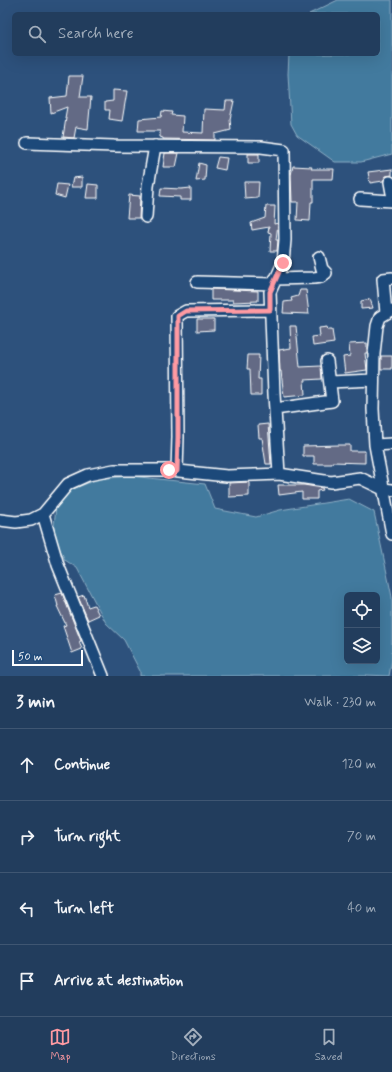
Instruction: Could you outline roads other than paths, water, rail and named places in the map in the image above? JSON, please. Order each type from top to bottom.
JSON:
[{"type":"street","points":[[27,143],[114,146],[261,147],[284,150],[285,240],[283,263],[270,292],[279,474]]},
{"type":"street","points":[[146,217],[148,186],[155,146]]},
{"type":"street","points":[[360,199],[392,201]]},
{"type":"street","points":[[197,282],[274,282],[321,277],[326,273],[322,269],[318,257]]},
{"type":"street","points":[[392,278],[383,279],[389,311],[380,317],[377,326],[373,380],[375,445],[387,490],[392,534]]},
{"type":"street","points":[[177,471],[178,316],[186,311],[270,310]]},
{"type":"street","points":[[275,409],[332,401],[327,361]]},
{"type":"street","points":[[330,382],[373,380]]},
{"type":"street","points":[[375,445],[392,444]]},
{"type":"street","points":[[0,520],[16,522],[31,520],[43,514],[68,484],[88,475],[114,470],[177,471],[227,476],[279,474],[331,482],[360,478],[387,490]]},
{"type":"street","points":[[43,514],[58,565],[103,676]]},
{"type":"water","points":[[338,0],[392,0],[392,154],[361,162],[335,162],[297,135],[291,124],[288,74],[289,56],[380,56],[380,12],[313,12]]},
{"type":"water","points":[[130,476],[205,484],[215,509],[256,517],[280,510],[349,499],[374,512],[392,597],[392,659],[389,676],[140,676],[140,671],[124,640],[106,623],[77,568],[65,560],[53,535],[56,507],[68,491],[98,479]]}]
